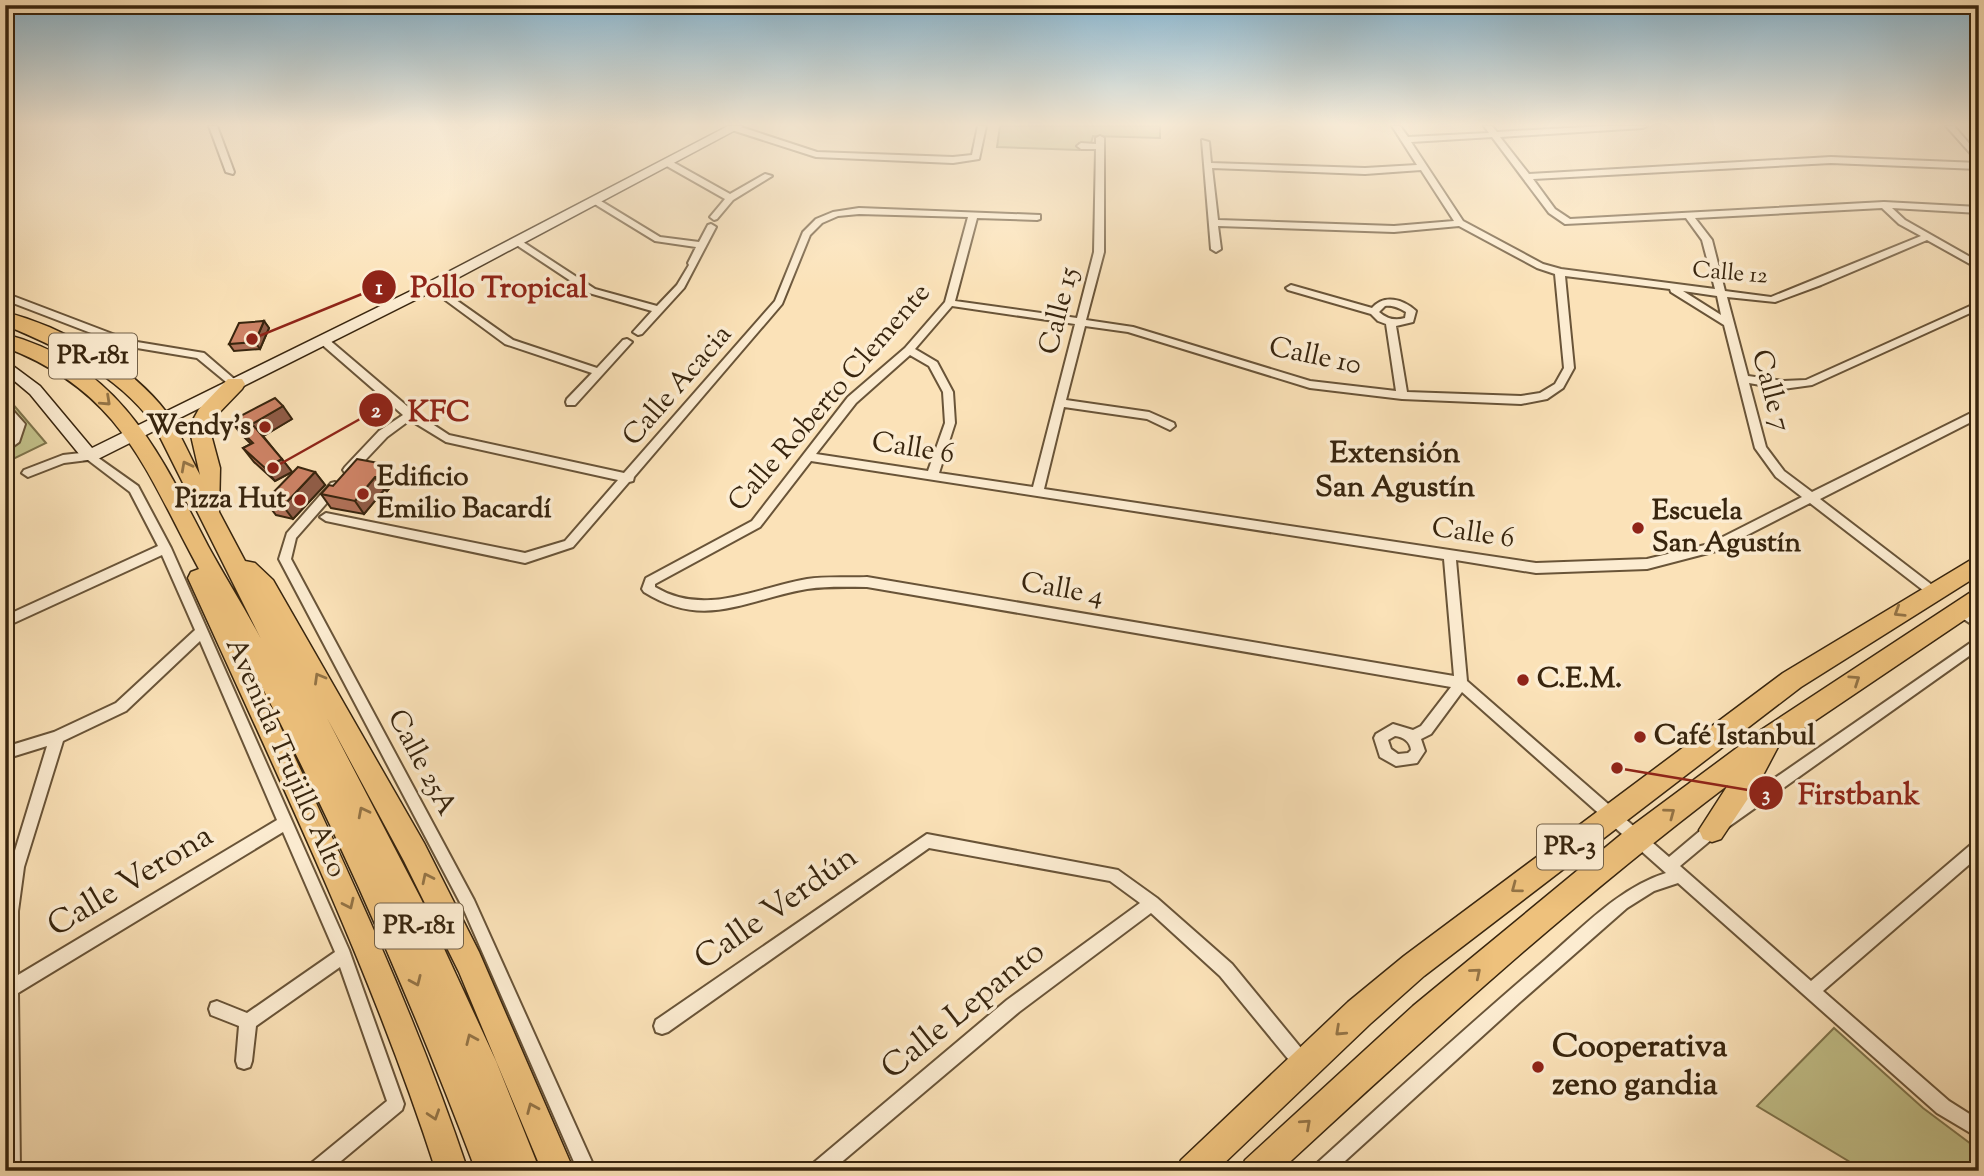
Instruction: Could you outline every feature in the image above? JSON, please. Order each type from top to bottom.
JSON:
[{"type":"highway","name":"PR-181","points":[[5,318],[110,366],[128,380],[161,420],[231,553],[289,693],[447,1051],[492,1171]]},
{"type":"highway","name":"PR-181","points":[[5,340],[30,349],[82,380],[122,416],[135,433],[289,693],[411,909],[485,1072],[524,1171]]},
{"type":"highway","points":[[210,512],[210,468],[199,427],[206,414],[235,384]]},
{"type":"highway","points":[[153,462],[161,504],[218,617],[363,935],[424,1086],[452,1171]]},
{"type":"highway","points":[[231,553],[264,586],[277,607],[414,852],[468,962],[558,1171]]},
{"type":"highway","name":"PR-3","points":[[1192,1171],[1414,966],[1792,680],[1979,564]]},
{"type":"highway","name":"PR-3","points":[[1272,1165],[1424,1017],[1638,837],[1770,738],[1972,611]]},
{"type":"highway","points":[[1712,830],[1752,771],[1770,738]]},
{"type":"street","points":[[28,473],[63,459],[90,456],[432,286],[634,181]]},
{"type":"street","points":[[700,181],[730,198]]},
{"type":"street","points":[[638,332],[681,286],[712,222],[730,198],[760,181]]},
{"type":"street","name":"Calle 15","points":[[1037,492],[1099,252],[1099,181]]},
{"type":"street","points":[[1209,181],[1216,249]]},
{"type":"street","points":[[1214,223],[1394,229],[1460,223],[1432,181]]},
{"type":"street","points":[[1531,181],[1552,211],[1568,222],[1884,205],[1979,210]]},
{"type":"street","points":[[596,201],[658,239],[702,245]]},
{"type":"street","points":[[1884,205],[1902,222],[1979,265]]},
{"type":"street","name":"Calle Acacia","points":[[326,517],[525,558],[569,544],[779,302],[806,234],[819,221],[836,214],[859,211],[1037,217]]},
{"type":"street","name":"Calle Roberto Clemente","points":[[657,596],[648,589],[650,581],[756,524],[852,400],[909,351],[950,303],[973,215]]},
{"type":"street","name":"Calle 7","points":[[1689,216],[1707,240],[1761,448],[1780,474],[1810,499],[1933,591]]},
{"type":"street","name":"Calle 12","points":[[1460,223],[1540,266],[1560,272],[1772,300],[1818,284],[1927,237]]},
{"type":"street","points":[[517,242],[592,291],[658,309]]},
{"type":"street","name":"Calle 10","points":[[950,303],[1129,329],[1310,384],[1402,395],[1521,400],[1543,396],[1559,386],[1569,368],[1560,272]]},
{"type":"street","points":[[432,286],[509,342],[599,372]]},
{"type":"street","points":[[1291,288],[1374,312],[1379,318],[1391,323],[1410,320],[1411,311],[1400,303],[1385,302],[1377,305],[1374,312]]},
{"type":"street","points":[[1671,288],[1728,323]]},
{"type":"street","points":[[5,296],[129,344],[200,355],[235,384]]},
{"type":"street","points":[[1742,379],[1783,385],[1808,383],[1979,305]]},
{"type":"street","points":[[1391,323],[1402,395]]},
{"type":"street","points":[[323,340],[410,415],[446,438],[629,478]]},
{"type":"street","points":[[570,402],[627,342]]},
{"type":"street","points":[[909,351],[933,364],[948,392],[950,423],[932,477]]},
{"type":"street","points":[[5,365],[35,390],[90,456]]},
{"type":"street","points":[[1061,403],[1149,416],[1170,426]]},
{"type":"street","points":[[5,409],[20,424],[15,439],[5,448]]},
{"type":"street","name":"Calle 6","points":[[808,457],[1536,568],[1647,564],[1712,548],[1979,413]]},
{"type":"street","name":"Calle 25A","points":[[410,415],[383,434],[311,512],[291,536],[285,559],[469,905],[587,1171]]},
{"type":"street","name":"Avenida Trujillo Alto","points":[[90,456],[134,489],[165,548],[344,955],[396,1104],[315,1171]]},
{"type":"street","points":[[5,622],[165,548]]},
{"type":"street","points":[[1412,737],[1426,730],[1461,682],[1450,556]]},
{"type":"street","name":"Calle 4","points":[[657,596],[663,600],[712,608],[808,584],[867,582],[1461,682]]},
{"type":"street","points":[[5,753],[57,737],[121,707],[202,631]]},
{"type":"street","points":[[1321,1171],[1514,996],[1622,903],[1675,870],[1712,830],[1979,642]]},
{"type":"street","points":[[1461,682],[1943,1107],[1979,1130]]},
{"type":"street","points":[[11,1171],[7,992],[11,868],[57,737]]},
{"type":"street","name":"Calle Verona","points":[[7,992],[287,822]]},
{"type":"street","points":[[927,841],[1113,875],[1152,902],[1226,970],[1304,1065]]},
{"type":"street","name":"Calle Verdún","points":[[662,1026],[927,841]]},
{"type":"street","points":[[1811,990],[1979,847]]},
{"type":"street","name":"Calle Lepanto","points":[[817,1171],[1013,1006],[1152,902]]},
{"type":"street","points":[[247,1023],[344,955]]},
{"type":"street","points":[[217,1009],[247,1023]]},
{"type":"street","points":[[244,1061],[247,1023]]},
{"type":"shaded area","points":[[5,395],[46,443],[5,463]]},
{"type":"shaded area","points":[[1834,1028],[1923,1108],[1979,1150],[1979,1171],[1865,1171],[1757,1106]]},
{"type":"building","points":[[264,321],[255,342],[229,344],[239,323]]},
{"type":"building","points":[[275,398],[283,406],[252,424],[282,459],[265,468],[243,448],[253,443],[231,421]]},
{"type":"building","points":[[357,459],[389,465],[355,501],[321,494],[329,485],[333,486]]},
{"type":"building","points":[[298,467],[315,472],[283,506],[265,501]]},
{"type":"place","name":"Pollo Tropical","points":[[252,339]]},
{"type":"place","name":"Wendy's","points":[[265,427]]},
{"type":"place","name":"KFC","points":[[273,468]]},
{"type":"place","name":"Edificio Emilio Bacardí","points":[[363,494]]},
{"type":"place","name":"Pizza Hut","points":[[300,500]]},
{"type":"place","name":"Escuela San Agustín","points":[[1638,528]]},
{"type":"place","name":"C.E.M.","points":[[1523,680]]},
{"type":"place","name":"Café Istanbul","points":[[1640,737]]},
{"type":"place","name":"Firstbank","points":[[1617,768]]},
{"type":"place","name":"Cooperativa zeno gandia","points":[[1538,1067]]},
{"type":"district","name":"Extensión San Agustín","points":[[1395,471]]}]
